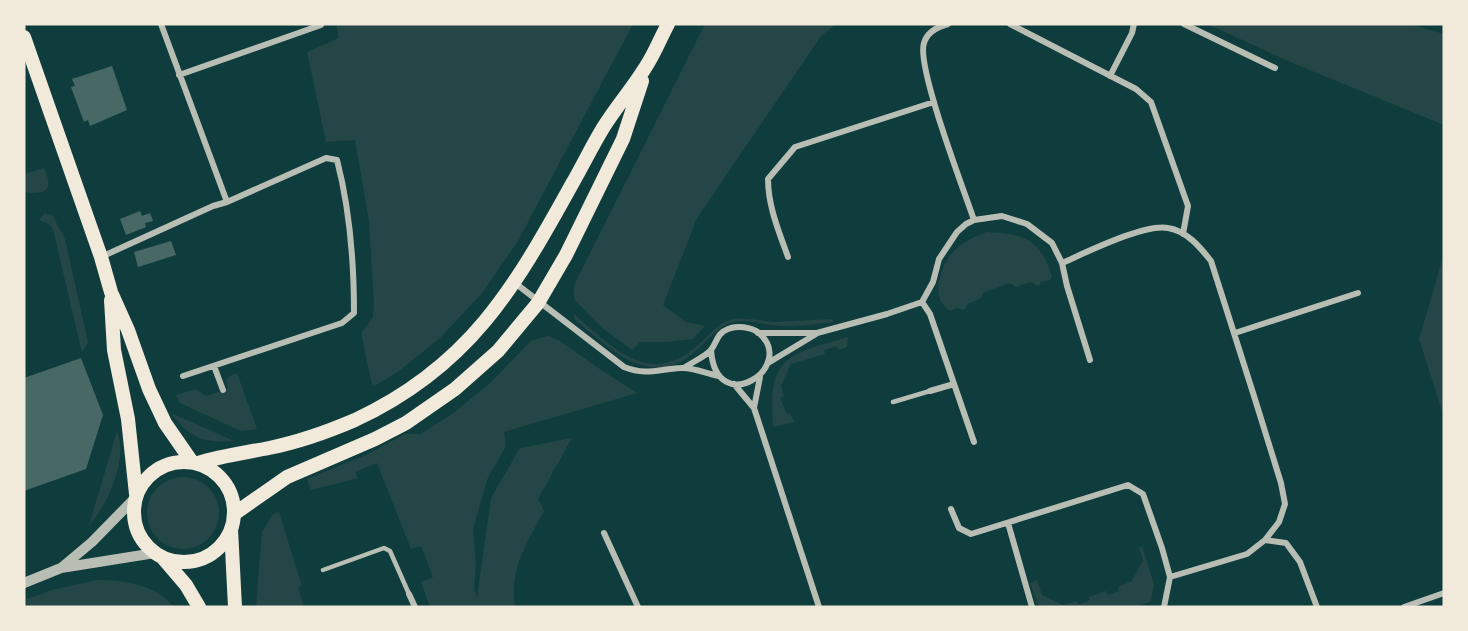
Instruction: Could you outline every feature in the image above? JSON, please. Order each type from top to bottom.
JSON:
[{"type":"main road","points":[[136,496],[142,484],[158,468],[169,464],[195,463],[222,455],[269,448],[304,439],[374,411],[402,395],[465,345],[515,283],[603,128],[646,67],[668,24]]},
{"type":"main road","points":[[24,37],[101,257],[111,292],[157,407],[195,463],[208,468],[224,482],[233,503],[234,514],[231,529],[235,607]]},
{"type":"main road","points":[[234,514],[287,477],[375,439],[423,412],[472,376],[519,327],[538,303],[566,255],[623,139],[646,67]]},
{"type":"main road","points":[[111,292],[114,350],[128,419],[136,496],[135,525],[143,541],[186,585],[199,607]]},
{"type":"main road","points":[[158,555],[182,562],[202,558],[219,547],[231,529]]},
{"type":"street","points":[[161,24],[227,202]]},
{"type":"street","points":[[948,24],[939,26],[929,33],[923,44],[923,62],[934,102],[974,220]]},
{"type":"street","points":[[1010,24],[1136,89],[1151,102],[1188,206],[1183,234]]},
{"type":"street","points":[[1110,76],[1132,33],[1134,24]]},
{"type":"street","points":[[1184,24],[1275,68]]},
{"type":"street","points":[[179,75],[321,25]]},
{"type":"street","points":[[788,257],[772,211],[768,194],[768,179],[795,147],[934,102]]},
{"type":"street","points":[[101,257],[326,158],[337,160],[344,189],[352,258],[354,313],[342,322],[183,376]]},
{"type":"street","points":[[758,333],[817,333],[877,317],[921,302],[933,282],[939,259],[957,232],[974,220],[1002,216],[1028,224],[1052,243],[1062,262],[1090,360]]},
{"type":"street","points":[[1062,262],[1150,228],[1167,227],[1198,244],[1211,261],[1281,483],[1285,504],[1279,522],[1265,540],[1247,554],[1170,577]]},
{"type":"street","points":[[515,283],[538,303],[624,367],[652,373],[684,368],[719,376]]},
{"type":"street","points":[[1235,333],[1358,293]]},
{"type":"street","points":[[921,302],[930,314],[974,442]]},
{"type":"street","points":[[684,368],[711,350],[719,334],[729,328],[747,327],[758,333],[766,342],[769,351],[768,363],[760,376],[754,408]]},
{"type":"street","points":[[768,363],[817,333]]},
{"type":"street","points":[[711,350],[712,365],[726,382],[744,384],[760,376]]},
{"type":"street","points":[[214,366],[223,390]]},
{"type":"street","points":[[734,384],[754,408],[819,607]]},
{"type":"street","points":[[930,391],[954,384]]},
{"type":"street","points":[[951,509],[959,528],[971,534],[1128,485],[1143,494],[1170,577],[1164,607]]},
{"type":"street","points":[[61,568],[92,542],[136,496]]},
{"type":"street","points":[[1008,523],[1032,607]]},
{"type":"street","points":[[604,533],[638,607]]},
{"type":"street","points":[[1265,540],[1286,543],[1300,562],[1317,607]]},
{"type":"street","points":[[24,583],[61,568],[158,555]]},
{"type":"street","points":[[1404,607],[1444,593]]},
{"type":"street","points":[[409,594],[414,607]]},
{"type":"lane","points":[[893,402],[930,391]]},
{"type":"lane","points":[[323,570],[384,548],[390,550],[409,594]]},
{"type":"shaded area","points":[[336,24],[633,24],[518,241],[483,292],[440,338],[399,371],[378,384],[372,385],[361,333],[373,317],[374,304],[369,221],[355,140],[326,142],[307,52],[339,38]]},
{"type":"shaded area","points":[[705,24],[836,24],[821,36],[697,218],[663,305],[686,322],[705,326],[693,339],[640,342],[632,350],[601,327],[574,299],[574,285]]},
{"type":"shaded area","points":[[1207,24],[1409,24],[1444,34],[1444,125],[1295,64]]},
{"type":"shaded area","points":[[44,168],[48,181],[46,189],[38,193],[24,192],[24,174]]},
{"type":"shaded area","points":[[45,213],[53,216],[65,239],[88,342],[82,353],[53,229],[49,224],[39,220]]},
{"type":"shaded area","points":[[987,232],[1011,234],[1029,241],[1042,254],[1052,276],[1050,280],[1041,282],[1039,286],[1030,282],[1016,287],[1010,283],[984,292],[981,298],[968,304],[964,310],[957,308],[950,311],[941,302],[938,291],[941,272],[955,250],[969,240]]},
{"type":"shaded area","points":[[1444,254],[1444,417],[1419,339]]},
{"type":"shaded area","points":[[574,314],[626,356],[641,362],[656,364],[672,361],[688,353],[717,327],[733,319],[777,322],[832,319],[834,322],[777,326],[745,321],[733,322],[722,327],[677,364],[660,368],[645,366],[615,352],[574,319]]},
{"type":"shaded area","points":[[549,336],[637,393],[504,432],[506,446],[487,480],[473,530],[476,566],[474,590],[477,597],[491,498],[520,448],[572,438],[538,499],[544,511],[517,568],[515,607],[430,607],[421,582],[433,577],[421,546],[411,549],[377,463],[355,472],[358,478],[311,490],[307,479],[366,455],[405,434],[421,434],[452,414],[489,384],[532,340]]},
{"type":"shaded area","points":[[848,337],[847,347],[839,350],[837,346],[824,350],[825,354],[791,364],[781,386],[784,396],[780,398],[787,414],[790,413],[794,422],[773,427],[774,386],[778,372],[785,362],[809,349]]},
{"type":"shaded area","points":[[237,373],[257,429],[241,431],[180,403],[176,395],[196,389],[206,396],[228,389],[226,381]]},
{"type":"shaded area","points":[[171,413],[234,441],[213,441],[198,437],[184,428]]},
{"type":"shaded area","points":[[117,431],[120,442],[118,468],[103,507],[89,526]]},
{"type":"shaded area","points":[[183,477],[203,483],[213,493],[219,513],[213,533],[203,543],[183,549],[163,543],[153,533],[147,513],[153,493],[163,483]]},
{"type":"shaded area","points":[[279,512],[302,586],[298,588],[304,607],[256,607],[262,532],[272,515]]},
{"type":"shaded area","points":[[1142,546],[1154,584],[1151,601],[1136,607],[1039,607],[1030,583],[1037,580],[1042,595],[1063,605],[1077,601],[1079,605],[1090,600],[1089,597],[1106,591],[1108,595],[1119,591],[1118,587],[1132,581],[1143,560],[1139,548]]},
{"type":"shaded area","points":[[97,580],[128,582],[148,588],[174,607],[24,607],[24,600],[52,590]]},
{"type":"building","points":[[112,66],[127,110],[90,126],[88,120],[84,122],[71,87],[75,86],[72,79]]},
{"type":"building","points":[[140,211],[142,216],[150,213],[153,221],[145,223],[146,227],[126,235],[120,219]]},
{"type":"building","points":[[171,241],[176,255],[138,267],[134,252]]},
{"type":"building","points":[[81,358],[103,415],[86,469],[24,491],[24,378]]}]
